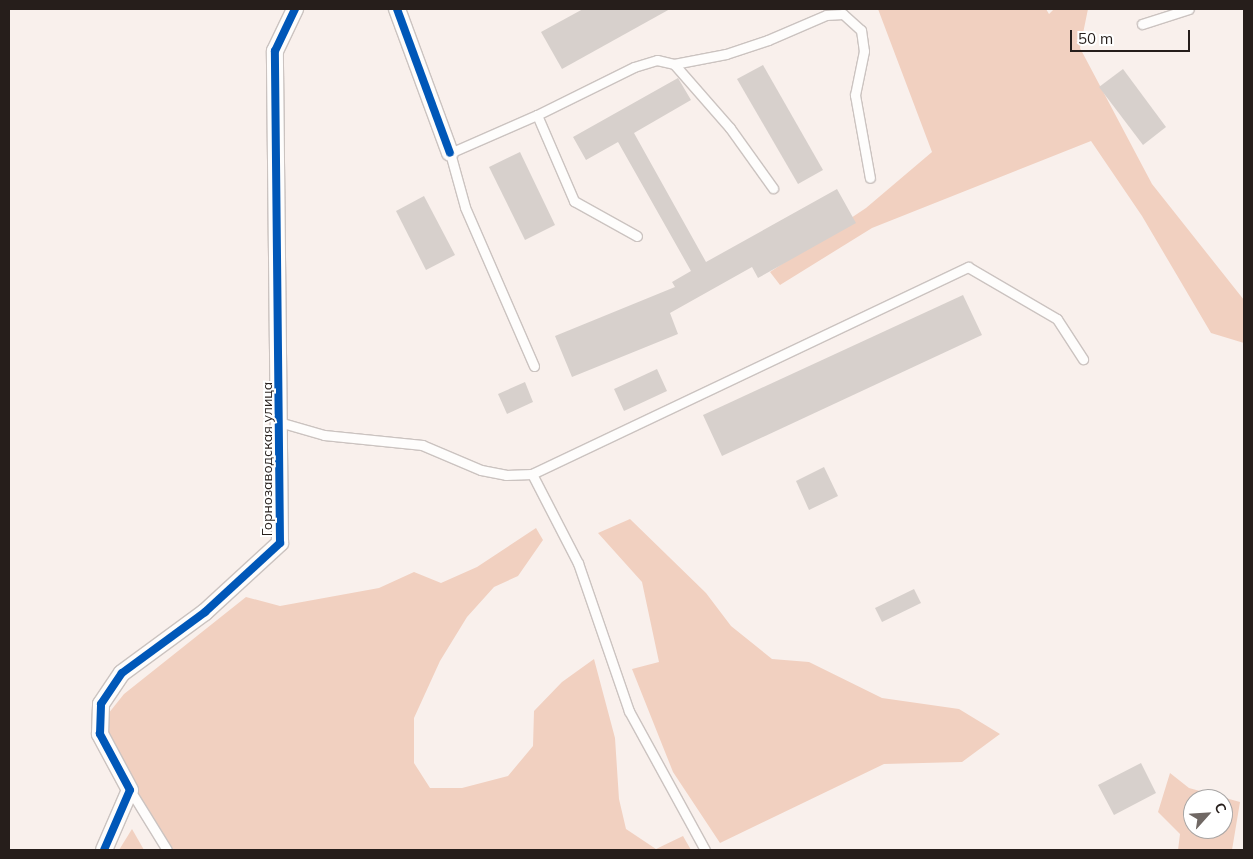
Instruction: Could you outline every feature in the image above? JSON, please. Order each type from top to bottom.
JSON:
[{"type":"street","name":"Горнозаводская улица","points":[[130,790],[100,734],[101,704],[122,673],[204,612],[280,542],[276,51],[295,9]]},
{"type":"street","points":[[397,9],[450,153]]},
{"type":"street","points":[[104,850],[130,790]]},
{"type":"lane","points":[[1142,24],[1189,9]]},
{"type":"lane","points":[[534,366],[465,207],[450,153],[537,115],[634,67],[657,60],[674,64],[726,54],[768,40],[826,15],[844,14],[861,30],[864,51],[855,95],[870,178]]},
{"type":"lane","points":[[674,64],[730,128],[773,188]]},
{"type":"lane","points":[[537,115],[574,201],[637,236]]},
{"type":"lane","points":[[279,422],[324,435],[422,444],[481,470],[506,475],[532,474],[968,268],[1057,319],[1083,359]]},
{"type":"lane","points":[[532,474],[578,562],[629,712],[705,850]]},
{"type":"lane","points":[[130,790],[167,850]]},
{"type":"shaded area","points":[[878,9],[1046,9],[1049,14],[1054,9],[1088,9],[1080,48],[1152,184],[1244,300],[1244,343],[1211,333],[1142,216],[1091,141],[872,228],[780,285],[770,272],[866,208],[932,152]]},
{"type":"shaded area","points":[[630,519],[706,593],[731,626],[772,659],[809,662],[882,698],[959,709],[1000,734],[962,762],[884,764],[720,843],[673,772],[632,669],[659,662],[642,582],[598,533]]},
{"type":"shaded area","points":[[536,528],[543,540],[518,576],[494,587],[467,617],[440,661],[414,718],[414,763],[430,788],[462,788],[508,776],[533,746],[534,711],[562,682],[594,659],[615,738],[619,799],[626,829],[656,849],[683,836],[691,850],[171,850],[138,798],[108,730],[108,714],[124,694],[246,597],[280,606],[379,588],[414,572],[441,583],[477,567]]},
{"type":"shaded area","points":[[1170,773],[1193,789],[1183,789],[1183,839],[1233,839],[1233,800],[1240,802],[1232,850],[1178,850],[1180,834],[1158,812]]},
{"type":"shaded area","points":[[132,829],[144,850],[119,850]]},
{"type":"building","points":[[583,9],[670,9],[562,69],[541,32]]},
{"type":"building","points":[[763,65],[823,170],[798,184],[737,79]]},
{"type":"building","points":[[1123,69],[1166,127],[1143,145],[1099,87]]},
{"type":"building","points":[[678,78],[691,100],[634,133],[706,262],[837,189],[856,223],[758,278],[752,267],[670,313],[678,334],[572,377],[555,336],[675,287],[672,282],[691,271],[618,142],[586,160],[573,137]]},
{"type":"building","points":[[520,152],[555,225],[525,240],[489,167]]},
{"type":"building","points":[[424,196],[455,255],[426,270],[396,211]]},
{"type":"building","points":[[963,295],[982,335],[722,456],[703,415]]},
{"type":"building","points":[[657,369],[667,391],[624,411],[614,389]]},
{"type":"building","points":[[525,382],[533,402],[507,414],[498,394]]},
{"type":"building","points":[[824,467],[838,496],[809,510],[796,481]]},
{"type":"building","points":[[914,589],[921,603],[882,622],[875,608]]},
{"type":"building","points":[[1141,763],[1156,793],[1114,815],[1098,785]]},
{"type":"cycle path","points":[[104,850],[130,790],[100,734],[101,704],[122,673],[205,612],[280,543],[275,51],[295,9]]},
{"type":"cycle path","points":[[397,9],[450,153]]}]
